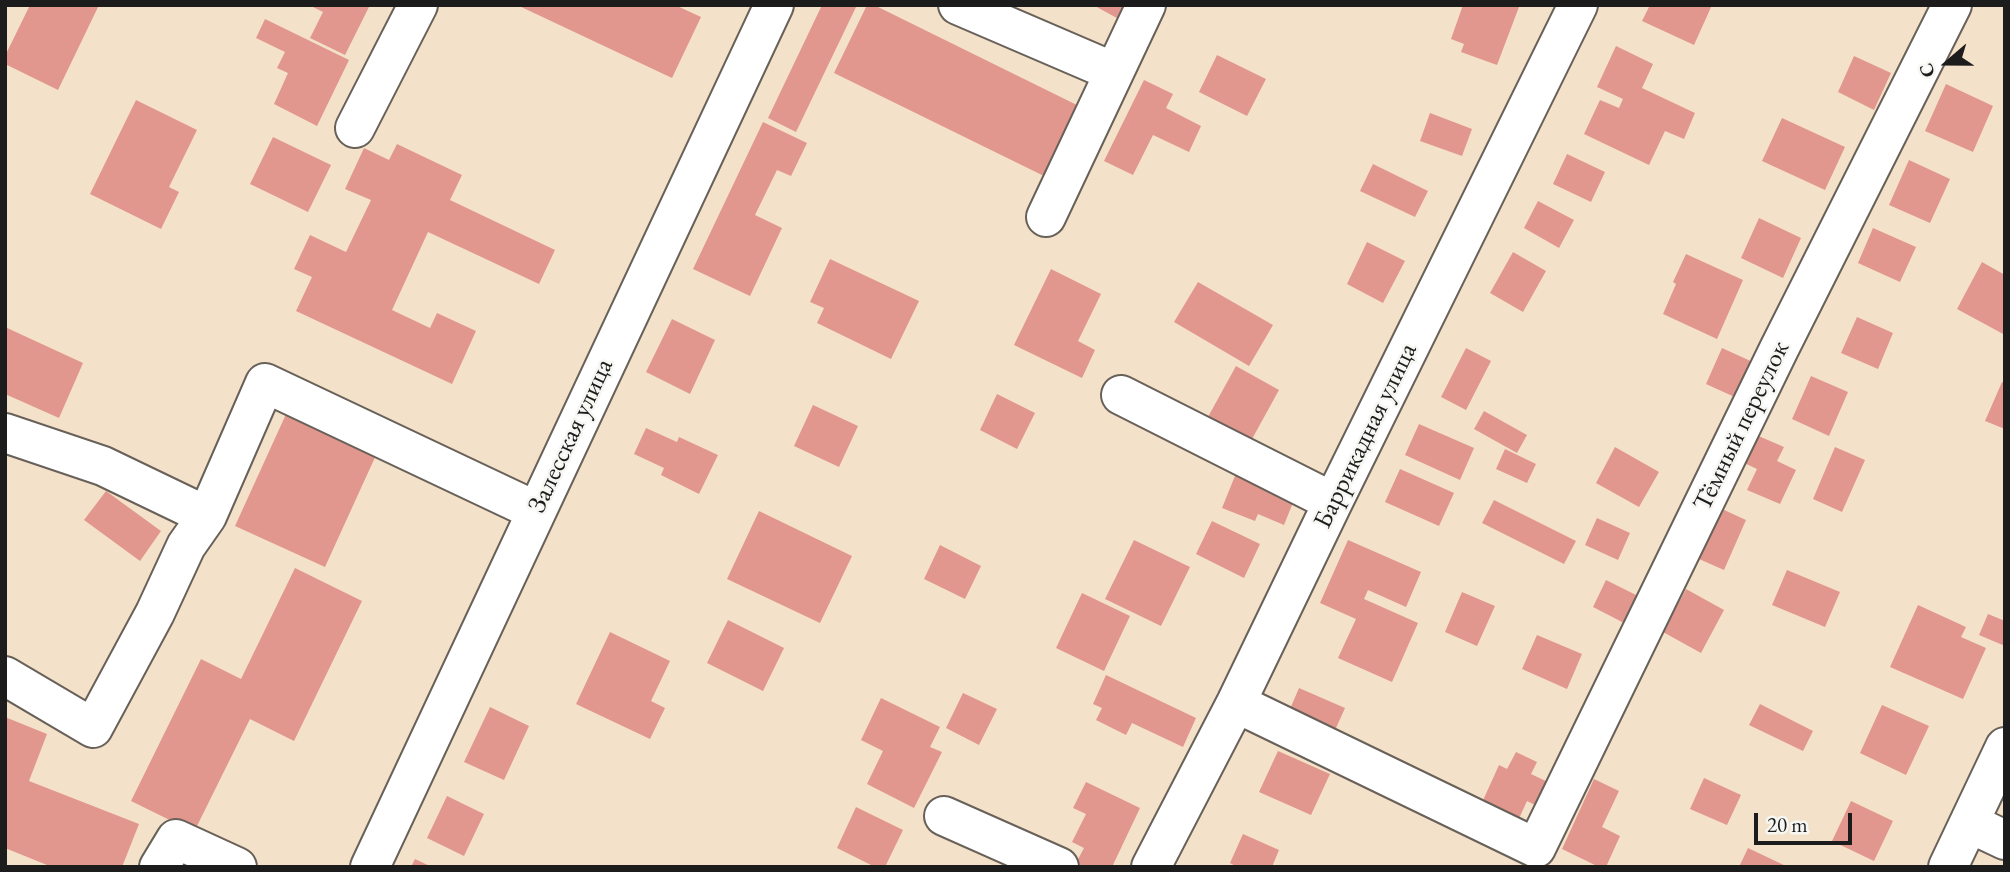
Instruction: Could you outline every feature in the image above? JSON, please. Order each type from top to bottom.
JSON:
[{"type":"street","points":[[355,128],[418,5]]},
{"type":"street","name":"Залесская улица","points":[[370,867],[774,5]]},
{"type":"street","points":[[958,5],[1114,72]]},
{"type":"street","points":[[1046,217],[1146,5]]},
{"type":"street","name":"Баррикадная улица","points":[[1151,867],[1236,703],[1578,5]]},
{"type":"street","name":"Тёмный переулок","points":[[1236,703],[1536,848],[1779,349],[1952,5]]},
{"type":"street","points":[[5,676],[93,727],[155,614],[186,546],[208,516],[265,383],[536,511]]},
{"type":"street","points":[[1121,395],[1333,502]]},
{"type":"street","points":[[5,433],[103,466],[208,516]]},
{"type":"street","points":[[1948,867],[2005,747]]},
{"type":"street","points":[[944,816],[1059,867]]},
{"type":"street","points":[[1969,823],[2005,840]]},
{"type":"street","points":[[159,867],[176,839],[237,867]]},
{"type":"building","points":[[30,5],[99,5],[58,90],[5,64],[5,56]]},
{"type":"building","points":[[309,5],[370,5],[345,55],[310,38],[323,12]]},
{"type":"building","points":[[517,5],[675,5],[701,17],[672,78]]},
{"type":"building","points":[[822,5],[857,5],[796,132],[768,118]]},
{"type":"building","points":[[867,5],[874,5],[1083,108],[1048,178],[834,73]]},
{"type":"building","points":[[1093,5],[1135,5],[1126,23]]},
{"type":"building","points":[[1463,5],[1519,7],[1497,65],[1461,52],[1464,44],[1451,39]]},
{"type":"building","points":[[1650,5],[1712,5],[1694,45],[1642,21]]},
{"type":"building","points":[[265,19],[349,60],[317,126],[274,104],[288,73],[277,68],[285,52],[256,38]]},
{"type":"building","points":[[1616,46],[1653,64],[1642,88],[1695,113],[1684,139],[1665,131],[1649,165],[1584,134],[1600,100],[1619,108],[1623,99],[1597,87]]},
{"type":"building","points":[[1217,55],[1266,79],[1247,116],[1199,92]]},
{"type":"building","points":[[1854,56],[1891,73],[1874,110],[1838,92]]},
{"type":"building","points":[[1144,80],[1173,94],[1166,108],[1201,126],[1189,152],[1153,135],[1133,175],[1104,161]]},
{"type":"building","points":[[1946,84],[1993,106],[1973,152],[1925,131]]},
{"type":"building","points":[[136,100],[197,130],[169,187],[179,192],[161,229],[90,194]]},
{"type":"building","points":[[1430,113],[1472,129],[1462,156],[1420,141]]},
{"type":"building","points":[[1782,118],[1845,147],[1825,190],[1762,161]]},
{"type":"building","points":[[763,122],[807,143],[791,176],[777,170],[755,215],[782,228],[750,296],[693,269]]},
{"type":"building","points":[[273,137],[331,165],[308,212],[250,184]]},
{"type":"building","points":[[397,144],[462,175],[450,200],[555,250],[539,284],[428,232],[392,310],[430,328],[437,313],[476,331],[452,384],[296,311],[312,277],[294,269],[310,235],[346,252],[371,200],[345,189],[364,148],[389,160]]},
{"type":"building","points":[[1567,154],[1605,172],[1591,202],[1553,184]]},
{"type":"building","points":[[1909,160],[1950,179],[1930,223],[1889,205]]},
{"type":"building","points":[[1373,164],[1428,191],[1415,217],[1360,191]]},
{"type":"building","points":[[1538,201],[1574,220],[1559,248],[1524,228]]},
{"type":"building","points":[[1759,218],[1801,238],[1783,278],[1741,258]]},
{"type":"building","points":[[1873,228],[1916,247],[1900,282],[1858,263]]},
{"type":"building","points":[[1367,242],[1405,261],[1383,303],[1347,284]]},
{"type":"building","points":[[1513,252],[1546,271],[1523,312],[1490,293]]},
{"type":"building","points":[[1686,254],[1743,280],[1717,339],[1663,314],[1676,284],[1673,282]]},
{"type":"building","points":[[830,259],[919,301],[891,359],[817,323],[824,308],[810,302]]},
{"type":"building","points":[[1982,262],[2005,275],[2005,335],[1957,309]]},
{"type":"building","points":[[1051,269],[1101,294],[1078,341],[1095,350],[1082,378],[1014,345]]},
{"type":"building","points":[[1198,282],[1273,325],[1249,366],[1174,322]]},
{"type":"building","points":[[1857,317],[1893,333],[1878,369],[1841,353]]},
{"type":"building","points":[[672,319],[715,340],[690,394],[646,372]]},
{"type":"building","points":[[5,327],[83,363],[59,418],[5,394]]},
{"type":"building","points":[[1466,348],[1491,361],[1466,410],[1441,397]]},
{"type":"building","points":[[1722,348],[1755,363],[1739,399],[1706,384]]},
{"type":"building","points":[[1236,366],[1279,390],[1246,450],[1203,426]]},
{"type":"building","points":[[1811,376],[1848,392],[1829,436],[1792,419]]},
{"type":"building","points":[[2002,382],[2005,383],[2005,429],[1985,421]]},
{"type":"building","points":[[997,394],[1035,413],[1017,449],[980,430]]},
{"type":"building","points":[[813,405],[858,426],[839,467],[794,446]]},
{"type":"building","points":[[1484,411],[1527,435],[1517,453],[1474,429]]},
{"type":"building","points":[[287,412],[377,453],[325,567],[235,526]]},
{"type":"building","points":[[1419,424],[1474,448],[1460,480],[1405,455]]},
{"type":"building","points":[[646,428],[677,442],[679,437],[718,455],[699,494],[661,475],[664,468],[634,454]]},
{"type":"building","points":[[1754,434],[1784,447],[1777,461],[1796,470],[1780,504],[1747,490],[1757,469],[1742,462]]},
{"type":"building","points":[[1615,447],[1659,472],[1639,507],[1596,483]]},
{"type":"building","points":[[1835,447],[1865,460],[1842,512],[1813,499]]},
{"type":"building","points":[[1505,449],[1536,464],[1527,483],[1496,469]]},
{"type":"building","points":[[1239,466],[1298,490],[1284,525],[1258,514],[1255,521],[1222,508]]},
{"type":"building","points":[[1400,469],[1454,493],[1439,526],[1385,502]]},
{"type":"building","points":[[106,491],[161,531],[140,561],[84,520]]},
{"type":"building","points":[[1494,500],[1576,541],[1564,564],[1482,523]]},
{"type":"building","points":[[1722,509],[1746,520],[1724,570],[1699,559]]},
{"type":"building","points":[[759,511],[852,556],[820,623],[727,579]]},
{"type":"building","points":[[1597,518],[1630,533],[1618,560],[1585,545]]},
{"type":"building","points":[[1212,521],[1260,544],[1244,578],[1196,554]]},
{"type":"building","points":[[1134,540],[1190,567],[1161,626],[1105,599]]},
{"type":"building","points":[[1348,540],[1421,572],[1406,607],[1368,590],[1364,599],[1418,623],[1392,682],[1338,658],[1356,619],[1320,603]]},
{"type":"building","points":[[940,545],[981,566],[965,599],[924,579]]},
{"type":"building","points":[[295,568],[362,601],[294,741],[250,719],[194,832],[131,801],[201,659],[241,679]]},
{"type":"building","points":[[1787,570],[1840,592],[1825,627],[1772,605]]},
{"type":"building","points":[[1606,580],[1640,597],[1626,624],[1593,607]]},
{"type":"building","points":[[1686,589],[1724,610],[1701,653],[1663,632]]},
{"type":"building","points":[[1462,592],[1495,606],[1477,646],[1445,632]]},
{"type":"building","points":[[1082,593],[1130,616],[1104,671],[1056,648]]},
{"type":"building","points":[[1918,605],[1966,627],[1961,637],[1986,648],[1963,699],[1890,667]]},
{"type":"building","points":[[1988,614],[2005,621],[2005,646],[1979,635]]},
{"type":"building","points":[[728,620],[784,648],[763,691],[707,663]]},
{"type":"building","points":[[610,632],[670,661],[651,701],[665,708],[650,739],[576,704]]},
{"type":"building","points":[[1537,635],[1582,654],[1567,689],[1522,669]]},
{"type":"building","points":[[1106,675],[1196,718],[1183,747],[1132,723],[1126,735],[1096,720],[1102,708],[1093,704]]},
{"type":"building","points":[[1299,688],[1345,708],[1332,737],[1287,716]]},
{"type":"building","points":[[963,693],[997,709],[979,745],[946,728]]},
{"type":"building","points":[[881,698],[940,727],[930,747],[942,752],[914,808],[867,784],[883,751],[861,740]]},
{"type":"building","points":[[1760,704],[1813,731],[1803,751],[1749,725]]},
{"type":"building","points":[[1882,705],[1929,726],[1906,775],[1860,753]]},
{"type":"building","points":[[490,707],[529,726],[504,780],[464,762]]},
{"type":"building","points":[[5,717],[47,734],[29,781],[139,824],[122,867],[52,867],[5,848]]},
{"type":"building","points":[[1278,751],[1330,774],[1311,815],[1259,792]]},
{"type":"building","points":[[1516,752],[1537,762],[1531,774],[1550,783],[1539,807],[1527,801],[1516,825],[1480,807],[1499,765],[1507,769]]},
{"type":"building","points":[[1704,778],[1741,795],[1727,825],[1690,809]]},
{"type":"building","points":[[1594,779],[1619,791],[1602,827],[1620,836],[1606,867],[1599,867],[1562,849]]},
{"type":"building","points":[[1086,782],[1140,808],[1112,867],[1084,867],[1076,863],[1084,848],[1072,842],[1086,814],[1073,808]]},
{"type":"building","points":[[447,796],[484,814],[464,856],[427,838]]},
{"type":"building","points":[[1851,801],[1893,821],[1874,861],[1832,841]]},
{"type":"building","points":[[856,807],[903,830],[885,867],[875,867],[837,848]]},
{"type":"building","points":[[1243,834],[1279,850],[1272,867],[1237,867],[1230,863]]},
{"type":"building","points":[[1748,848],[1788,867],[1739,867]]},
{"type":"building","points":[[415,859],[432,867],[411,867]]}]
